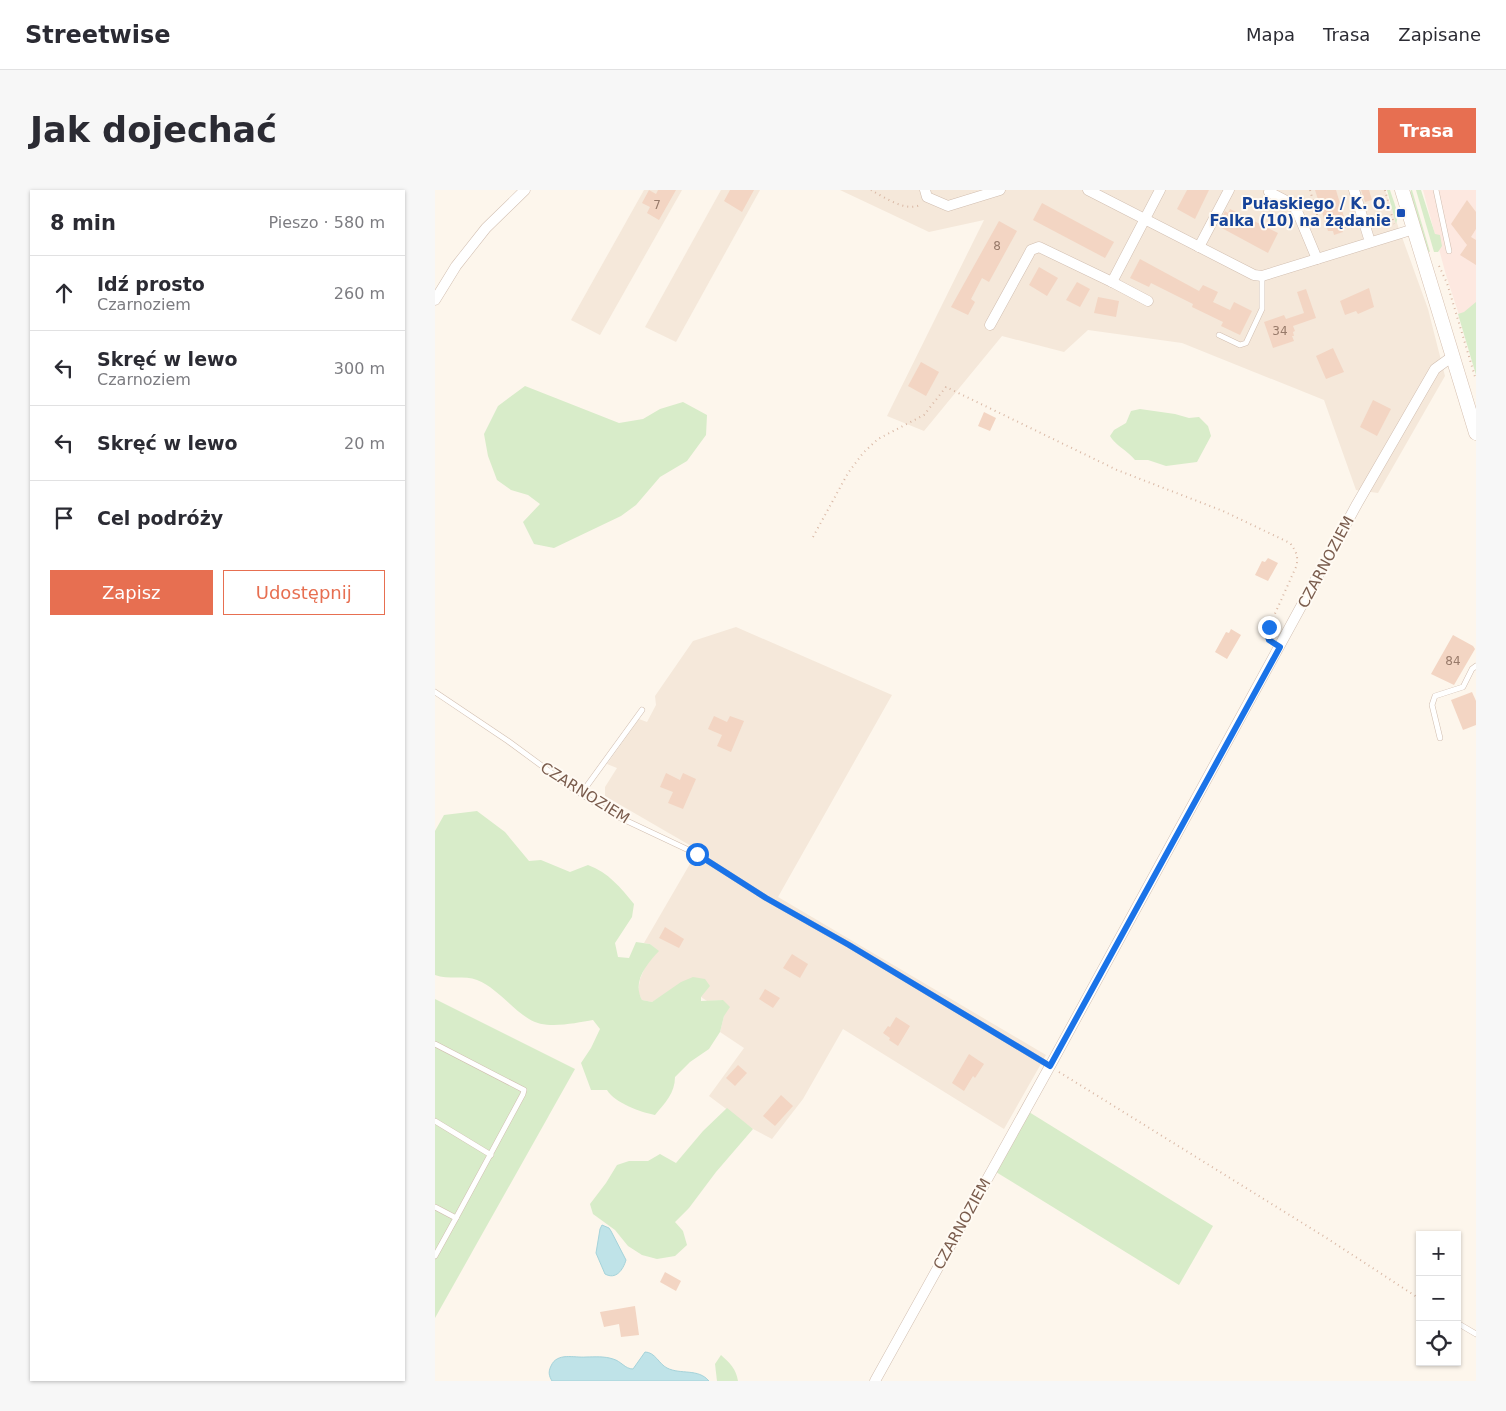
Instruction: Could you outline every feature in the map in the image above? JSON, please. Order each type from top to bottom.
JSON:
[{"type":"main road","points":[[1402,190],[1475,429]]},
{"type":"street","points":[[435,300],[456,266],[486,228],[525,190]]},
{"type":"street","points":[[925,190],[927,197],[948,206],[1000,190]]},
{"type":"street","points":[[1088,190],[1254,275],[1262,276],[1414,228]]},
{"type":"street","points":[[1111,282],[1160,190]]},
{"type":"street","points":[[1199,247],[1229,190]]},
{"type":"street","points":[[1354,190],[1370,242]]},
{"type":"street","points":[[1269,192],[1292,204],[1297,210],[1317,259]]},
{"type":"street","points":[[990,325],[1029,254],[1035,247],[1039,247],[1148,301]]},
{"type":"street","name":"CZARNOZIEM","points":[[875,1381],[1050,1066],[1357,504],[1435,369],[1453,356]]},
{"type":"lane","points":[[1436,190],[1449,251]]},
{"type":"lane","points":[[1219,335],[1240,345],[1246,343],[1262,309],[1262,276]]},
{"type":"lane","points":[[1441,738],[1432,705],[1435,696],[1463,687],[1472,669],[1476,666]]},
{"type":"lane","name":"CZARNOZIEM","points":[[435,692],[610,813],[697,854],[766,898],[849,945],[1050,1066]]},
{"type":"lane","points":[[581,794],[642,710]]},
{"type":"lane","points":[[435,1044],[524,1090],[491,1155],[435,1256]]},
{"type":"lane","points":[[435,1121],[491,1155]]},
{"type":"lane","points":[[435,1207],[456,1218]]},
{"type":"lane","points":[[1461,1325],[1476,1334]]},
{"type":"path","points":[[871,190],[898,204],[915,207],[933,200]]},
{"type":"path","points":[[1305,231],[1320,225],[1310,190]]},
{"type":"path","points":[[1385,190],[1394,223],[1392,228],[1394,234]]},
{"type":"path","points":[[1437,263],[1447,283],[1476,380]]},
{"type":"path","points":[[813,537],[848,473],[863,453],[878,440],[924,415],[946,387],[1117,470],[1223,511],[1289,543],[1295,550],[1298,558],[1296,567],[1267,634],[1269,640],[1280,647]]},
{"type":"path","points":[[1050,1066],[1416,1295]]},
{"type":"shaded area","points":[[644,190],[682,190],[600,335],[571,320]]},
{"type":"shaded area","points":[[721,190],[760,190],[676,342],[645,327]]},
{"type":"shaded area","points":[[840,190],[1385,190],[1428,309],[1445,376],[1378,493],[1356,490],[1324,400],[1182,343],[1088,330],[1064,352],[1002,336],[924,431],[887,416],[984,220],[929,232]]},
{"type":"shaded area","points":[[1423,190],[1476,190],[1476,367],[1446,275]]},
{"type":"shaded area","points":[[736,627],[892,695],[778,897],[1046,1055],[1004,1129],[843,1029],[803,1099],[772,1139],[753,1129],[709,1096],[744,1048],[720,1032],[724,1016],[723,1000],[707,1001],[701,997],[664,995],[652,1002],[642,1000],[638,992],[640,979],[646,965],[658,951],[650,944],[644,943],[698,850],[605,796],[605,787],[617,768],[607,764],[639,719],[647,722],[656,705],[655,696],[693,641]]},
{"type":"green space","points":[[1387,190],[1390,190],[1396,207],[1396,224]]},
{"type":"green space","points":[[1411,190],[1430,252],[1427,251],[1410,194]]},
{"type":"green space","points":[[1416,190],[1421,190],[1435,234],[1440,235],[1442,246],[1438,252],[1434,252]]},
{"type":"green space","points":[[1476,302],[1476,375],[1458,314],[1464,312]]},
{"type":"green space","points":[[525,386],[619,423],[643,419],[660,409],[683,402],[707,415],[706,435],[687,461],[660,477],[636,505],[621,516],[554,548],[534,544],[523,522],[540,504],[528,495],[511,490],[497,480],[488,456],[484,434],[498,406]]},
{"type":"green space","points":[[1140,409],[1189,418],[1199,417],[1208,426],[1211,436],[1197,462],[1166,466],[1148,460],[1135,460],[1115,442],[1110,436],[1114,430],[1126,423],[1131,411]]},
{"type":"green space","points":[[477,811],[505,832],[529,861],[541,860],[570,872],[588,865],[608,876],[624,892],[634,904],[632,917],[615,943],[618,957],[629,958],[636,942],[650,944],[659,951],[649,962],[642,974],[639,993],[642,1000],[652,1002],[681,982],[693,977],[705,979],[710,986],[701,997],[701,1001],[723,1000],[730,1007],[724,1016],[720,1032],[709,1049],[690,1062],[675,1077],[671,1093],[655,1115],[642,1112],[622,1103],[607,1090],[591,1090],[581,1063],[600,1029],[593,1020],[560,1025],[543,1024],[529,1019],[491,988],[477,980],[435,975],[435,831],[444,815]]},
{"type":"green space","points":[[435,999],[575,1069],[435,1318]]},
{"type":"green space","points":[[727,1108],[753,1129],[716,1172],[689,1208],[675,1222],[683,1231],[687,1245],[675,1256],[657,1259],[642,1255],[628,1246],[615,1230],[593,1214],[590,1204],[617,1165],[629,1161],[648,1161],[660,1154],[676,1163],[703,1131]]},
{"type":"green space","points":[[1029,1112],[1213,1226],[1179,1285],[996,1172]]},
{"type":"green space","points":[[721,1355],[732,1366],[738,1381],[717,1381],[715,1364]]},
{"type":"water","points":[[602,1225],[609,1228],[626,1260],[619,1273],[613,1276],[605,1274],[596,1253]]},
{"type":"water","points":[[645,1352],[652,1354],[667,1368],[700,1374],[709,1381],[552,1381],[549,1372],[554,1362],[562,1357],[606,1357],[633,1369]]},
{"type":"building","points":[[649,190],[656,194],[658,190],[676,190],[659,220],[647,213],[650,207],[642,203]]},
{"type":"building","points":[[730,190],[754,190],[742,212],[724,201]]},
{"type":"building","points":[[1187,190],[1209,190],[1195,219],[1177,209]]},
{"type":"building","points":[[1315,190],[1336,190],[1347,227],[1342,229],[1343,232],[1334,235],[1333,231],[1328,231]]},
{"type":"building","points":[[1361,190],[1369,190],[1372,200],[1365,202]]},
{"type":"building","points":[[1467,200],[1476,212],[1476,229],[1471,237],[1476,240],[1476,265],[1460,255],[1467,245],[1451,224]]},
{"type":"building","points":[[1042,203],[1114,242],[1105,258],[1033,220]]},
{"type":"building","points":[[1230,209],[1278,233],[1268,253],[1218,226],[1225,211],[1228,213]]},
{"type":"building","points":[[999,221],[1017,231],[989,282],[982,278],[971,299],[975,302],[968,315],[951,307]]},
{"type":"building","points":[[1140,259],[1199,291],[1203,285],[1218,292],[1213,302],[1230,310],[1234,302],[1252,311],[1240,335],[1221,326],[1223,322],[1192,307],[1193,304],[1151,283],[1149,287],[1130,278]]},
{"type":"building","points":[[1039,267],[1058,278],[1047,296],[1029,285]]},
{"type":"building","points":[[1077,282],[1090,289],[1080,307],[1066,300]]},
{"type":"building","points":[[1369,288],[1374,307],[1358,314],[1356,311],[1345,315],[1340,301]]},
{"type":"building","points":[[1306,289],[1316,318],[1293,326],[1295,331],[1293,332],[1294,336],[1292,336],[1294,341],[1273,348],[1264,322],[1284,315],[1286,319],[1304,313],[1297,292]]},
{"type":"building","points":[[1098,297],[1119,301],[1116,317],[1094,313]]},
{"type":"building","points":[[1333,348],[1344,372],[1326,379],[1316,356]]},
{"type":"building","points":[[921,362],[939,372],[926,396],[908,386]]},
{"type":"building","points":[[1373,400],[1391,409],[1377,436],[1360,427]]},
{"type":"building","points":[[984,412],[996,418],[990,431],[978,426]]},
{"type":"building","points":[[1268,558],[1278,563],[1268,581],[1255,575],[1262,561],[1265,562]]},
{"type":"building","points":[[1231,629],[1241,635],[1227,659],[1215,652],[1226,632],[1229,633]]},
{"type":"building","points":[[1453,635],[1475,649],[1454,685],[1431,674]]},
{"type":"building","points":[[1472,692],[1476,701],[1476,725],[1463,730],[1451,700]]},
{"type":"building","points":[[714,716],[727,722],[730,716],[744,721],[731,752],[717,746],[722,735],[708,729]]},
{"type":"building","points":[[666,773],[680,780],[683,773],[696,779],[683,809],[668,803],[673,792],[660,787]]},
{"type":"building","points":[[665,927],[684,939],[679,948],[659,938]]},
{"type":"building","points":[[792,954],[808,964],[800,978],[783,968]]},
{"type":"building","points":[[765,989],[780,998],[773,1008],[759,999]]},
{"type":"building","points":[[896,1017],[910,1026],[898,1046],[883,1033],[888,1026],[890,1027]]},
{"type":"building","points":[[969,1054],[984,1064],[975,1078],[973,1076],[964,1091],[952,1083]]},
{"type":"building","points":[[738,1065],[747,1073],[735,1086],[726,1078]]},
{"type":"building","points":[[781,1095],[793,1106],[775,1126],[763,1116]]},
{"type":"building","points":[[665,1272],[681,1281],[676,1291],[660,1282]]},
{"type":"building","points":[[635,1306],[639,1335],[621,1337],[619,1324],[604,1327],[600,1312]]},
{"type":"place","name":"Pułaskiego / K. O. Falka (10) na żądanie","points":[[1401,213]]},
{"type":"route","points":[[697,854],[766,898],[849,945],[1050,1066],[1280,647],[1269,640],[1267,634],[1269,627]]}]
